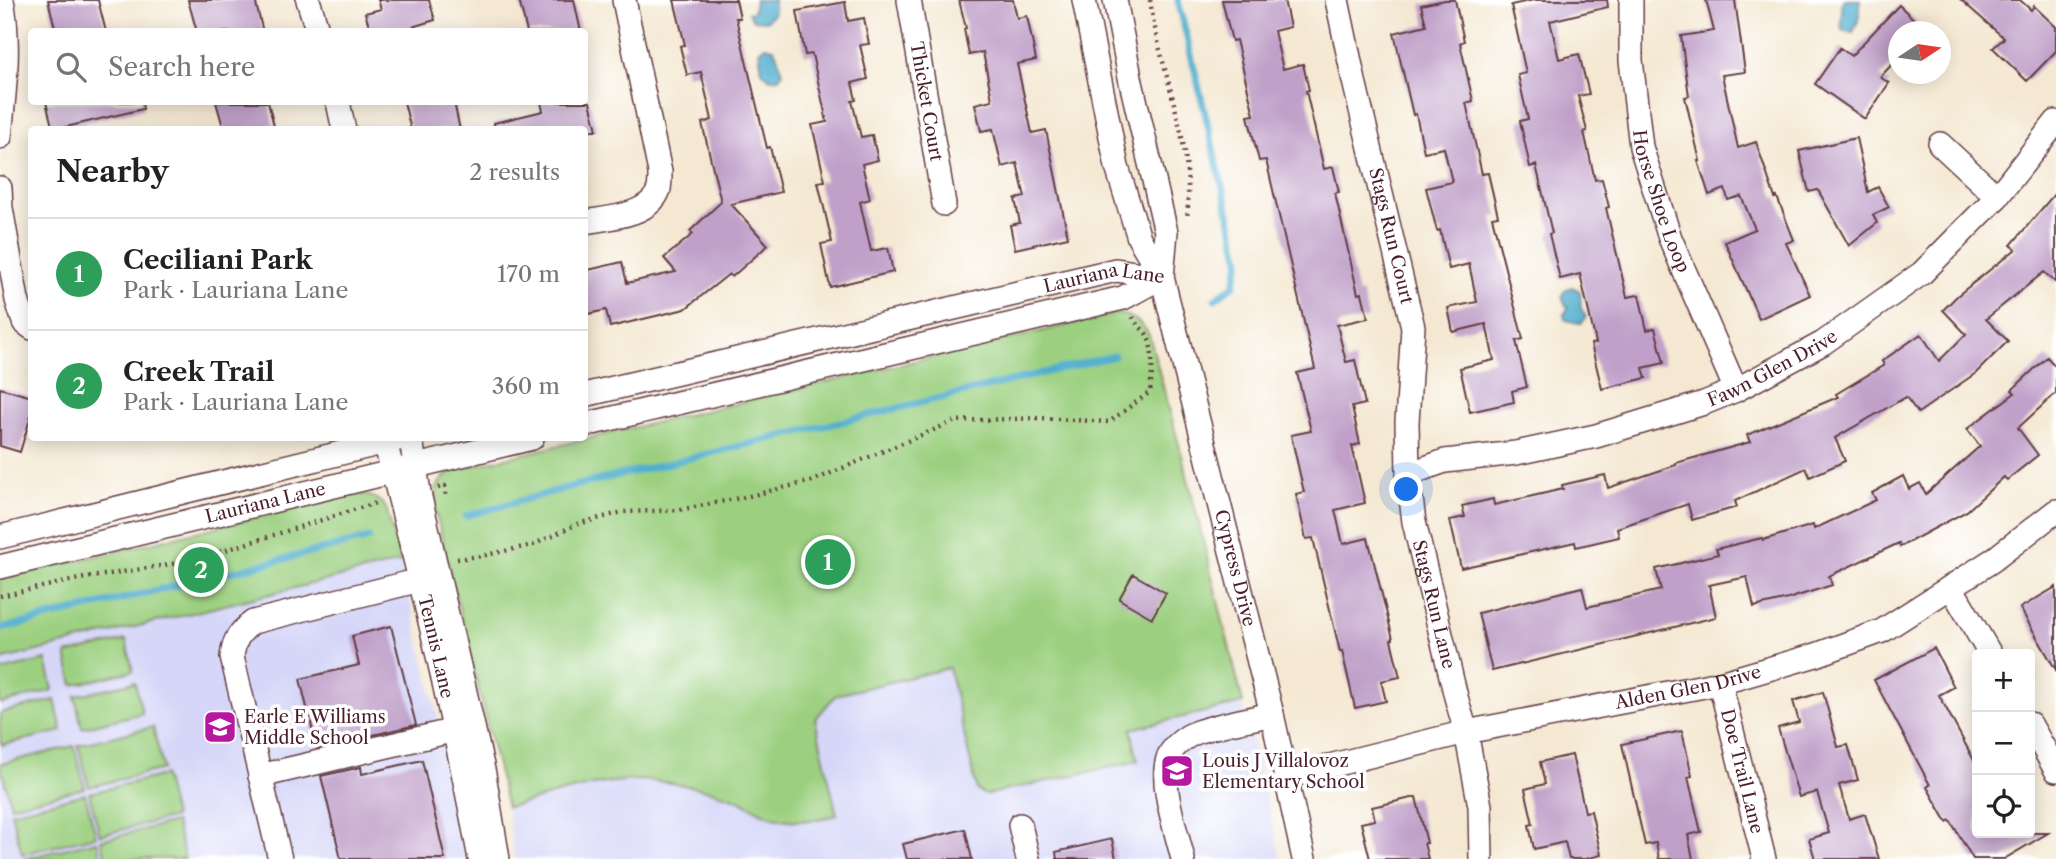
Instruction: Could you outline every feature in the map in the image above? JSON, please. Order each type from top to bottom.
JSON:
[{"type":"street","points":[[0,137],[6,72],[5,15],[2,0]]},
{"type":"street","points":[[308,0],[317,28]]},
{"type":"street","points":[[588,221],[634,213],[651,202],[659,190],[660,172],[624,0]]},
{"type":"street","name":"Thicket Court","points":[[909,0],[944,204]]},
{"type":"street","name":"Cypress Drive","points":[[1084,0],[1117,167],[1139,238],[1163,277],[1272,714],[1304,859]]},
{"type":"street","name":"Cypress Drive","points":[[1115,0],[1166,232],[1163,277]]},
{"type":"street","name":"Stags Run Court","points":[[1337,0],[1413,327],[1407,422],[1408,474]]},
{"type":"street","name":"Horse Shoe Loop","points":[[1631,0],[1630,60],[1641,147],[1671,238],[1736,390]]},
{"type":"street","points":[[339,105],[344,126]]},
{"type":"street","name":"Fawn Glen Drive","points":[[1408,474],[1445,461],[1516,453],[1596,436],[1704,403],[1736,390],[1823,343],[1922,274],[1997,197],[2056,122]]},
{"type":"street","points":[[1940,144],[1997,197]]},
{"type":"street","points":[[0,188],[17,300],[24,322],[28,325]]},
{"type":"street","name":"Lauriana Lane","points":[[588,394],[1116,270],[1163,277]]},
{"type":"street","name":"Lauriana Lane","points":[[588,424],[1123,298],[1163,277]]},
{"type":"street","name":"Lauriana Lane","points":[[0,537],[383,441]]},
{"type":"street","name":"Tennis Lane","points":[[392,441],[404,468],[463,728],[480,859]]},
{"type":"street","name":"Tennis Lane","points":[[404,468],[410,441]]},
{"type":"street","name":"Lauriana Lane","points":[[0,567],[519,441]]},
{"type":"street","name":"Stags Run Lane","points":[[1408,474],[1414,522],[1466,732],[1480,806],[1481,859]]},
{"type":"street","name":"Tennis Lane","points":[[409,495],[419,580],[463,728],[484,774],[498,859]]},
{"type":"street","name":"Alden Glen Drive","points":[[1285,777],[1466,732],[1720,683],[1815,656],[1882,631],[1993,560],[2056,511]]},
{"type":"street","points":[[280,859],[232,657],[234,642],[242,629],[253,622],[419,580]]},
{"type":"street","points":[[1951,587],[1987,649]]},
{"type":"street","name":"Doe Trail Lane","points":[[1720,683],[1764,859]]},
{"type":"street","points":[[1183,859],[1167,789],[1166,768],[1170,752],[1183,739],[1197,732],[1272,714]]},
{"type":"street","points":[[260,776],[463,728]]},
{"type":"street","points":[[2035,732],[2056,770]]},
{"type":"street","points":[[1020,825],[1028,859]]},
{"type":"path","points":[[1150,0],[1185,151],[1190,194],[1186,228],[1166,232]]},
{"type":"path","points":[[454,548],[456,559],[481,556],[533,545],[577,524],[623,512],[678,510],[812,481],[955,421],[1040,418],[1109,422],[1150,392],[1153,365],[1146,334],[1135,323],[1128,296]]},
{"type":"path","points":[[0,596],[79,579],[191,561],[370,505],[444,486],[446,505]]},
{"type":"shaded area","name":"Earle E Williams Middle School","points":[[401,562],[456,795],[467,859],[0,859],[0,660]]},
{"type":"shaded area","name":"Louis J Villalovoz Elementary School","points":[[949,668],[977,790],[1137,760],[1130,729],[1243,703],[1281,859],[514,859],[507,807],[618,781],[652,781],[688,786],[738,800],[778,819],[837,815],[814,719],[835,695]]},
{"type":"green space","points":[[1114,314],[1125,315],[1134,319],[1149,335],[1185,467],[1243,703],[1131,729],[1138,761],[985,795],[977,790],[949,668],[836,695],[815,719],[837,815],[809,820],[781,819],[714,792],[636,780],[598,784],[507,807],[434,505],[435,493],[445,476],[455,470],[578,441],[588,441],[588,439]]},
{"type":"green space","points":[[354,494],[372,497],[386,508],[401,562],[0,660],[0,579]]},
{"type":"green space","points":[[126,640],[133,671],[73,685],[66,654]]},
{"type":"green space","points":[[46,660],[53,690],[0,704],[0,671]]},
{"type":"green space","points":[[135,682],[142,713],[82,728],[75,696]]},
{"type":"green space","points":[[55,700],[62,731],[2,745],[0,713]]},
{"type":"green space","points":[[153,727],[163,769],[89,787],[78,745]]},
{"type":"green space","points":[[74,746],[85,788],[11,806],[0,764]]},
{"type":"green space","points":[[164,775],[174,817],[100,835],[89,793]]},
{"type":"green space","points":[[85,794],[96,836],[22,854],[11,812]]},
{"type":"green space","points":[[175,822],[185,859],[106,859],[101,840]]},
{"type":"green space","points":[[97,841],[101,859],[23,859]]},
{"type":"water","points":[[755,0],[774,0],[774,13],[766,21],[753,20],[748,13],[753,12]]},
{"type":"water","points":[[1844,0],[1860,0],[1859,17],[1852,33],[1842,30],[1841,5]]},
{"type":"water","points":[[765,46],[774,48],[783,72],[779,78],[770,79],[762,71],[759,51]]},
{"type":"water","points":[[1572,287],[1580,291],[1581,308],[1586,317],[1582,323],[1565,319],[1568,308],[1563,293]]},
{"type":"building","points":[[48,0],[98,0],[105,28],[55,28]]},
{"type":"building","points":[[188,0],[255,0],[262,28],[196,28]]},
{"type":"building","points":[[378,0],[429,0],[435,20],[408,28],[370,28],[365,13],[381,9]]},
{"type":"building","points":[[519,0],[574,0],[580,28],[526,28]]},
{"type":"building","points":[[674,0],[736,0],[740,18],[736,18],[767,148],[770,147],[781,192],[731,204],[768,245],[732,277],[729,274],[685,309],[610,327],[606,310],[588,314],[588,270],[622,262],[627,283],[676,272],[664,258],[693,234],[690,231],[721,202],[702,123],[712,120],[701,72],[687,75],[680,46],[685,45]]},
{"type":"building","points":[[959,0],[1013,0],[1017,18],[1027,16],[1036,60],[1017,64],[1032,133],[1046,130],[1068,237],[1015,249],[1010,225],[1020,223],[1015,199],[1025,197],[1017,163],[1002,167],[993,129],[981,131],[975,104],[992,100],[983,52],[969,55]]},
{"type":"building","points":[[1222,0],[1284,0],[1290,27],[1274,31],[1283,69],[1303,64],[1309,90],[1306,91],[1324,169],[1333,167],[1339,192],[1335,193],[1358,294],[1362,293],[1368,318],[1337,325],[1346,362],[1355,360],[1365,404],[1352,407],[1360,444],[1352,446],[1365,503],[1335,510],[1343,544],[1368,538],[1400,677],[1381,681],[1386,701],[1355,708],[1313,538],[1306,539],[1296,494],[1304,492],[1291,435],[1311,431],[1297,373],[1315,369],[1266,160],[1259,161],[1248,116],[1254,115],[1236,40],[1232,41]]},
{"type":"building","points":[[1455,0],[1464,41],[1460,43],[1473,101],[1466,103],[1482,174],[1488,173],[1498,216],[1492,217],[1523,339],[1516,341],[1527,387],[1512,391],[1514,402],[1470,412],[1460,368],[1494,360],[1486,324],[1453,332],[1448,308],[1477,302],[1469,264],[1449,269],[1440,230],[1437,231],[1426,188],[1452,182],[1444,148],[1424,152],[1394,33],[1426,25],[1421,5]]},
{"type":"building","points":[[1534,0],[1607,0],[1608,7],[1550,21],[1559,59],[1579,54],[1589,94],[1578,96],[1587,131],[1584,132],[1595,180],[1602,179],[1627,297],[1639,295],[1647,330],[1655,328],[1664,363],[1643,368],[1646,378],[1602,389],[1591,344],[1596,343],[1580,274],[1560,279],[1536,165],[1530,167],[1520,121],[1528,119],[1518,75],[1526,73],[1511,5]]},
{"type":"building","points":[[1706,0],[1735,0],[1745,72],[1722,75],[1738,148],[1756,142],[1775,198],[1777,197],[1794,240],[1786,243],[1810,295],[1759,319],[1725,242],[1755,229],[1741,196],[1728,200],[1725,189],[1709,195],[1698,161],[1685,97],[1689,96],[1681,36],[1714,31]]},
{"type":"building","points":[[1961,0],[2020,0],[2031,10],[2034,6],[2056,27],[2056,51],[2027,81],[1993,48],[2004,38]]},
{"type":"building","points":[[845,2],[848,21],[864,18],[869,44],[860,45],[868,79],[852,83],[856,100],[852,101],[861,137],[872,135],[878,160],[862,164],[870,199],[860,202],[871,251],[888,248],[893,272],[830,287],[821,244],[832,242],[818,182],[825,181],[812,125],[827,122],[812,54],[805,55],[797,11]]},
{"type":"building","points":[[1899,5],[1916,21],[1888,21],[1888,69],[1880,77],[1888,84],[1865,119],[1815,84],[1840,48],[1851,56]]},
{"type":"building","points":[[590,102],[597,130],[588,130],[588,126],[494,126],[494,123],[543,111],[542,105],[588,105]]},
{"type":"building","points":[[47,105],[142,105],[143,109],[70,126],[52,126]]},
{"type":"building","points":[[217,105],[269,105],[274,126],[223,126]]},
{"type":"building","points":[[405,105],[455,105],[459,126],[410,126]]},
{"type":"building","points":[[1856,138],[1868,192],[1878,187],[1889,207],[1873,215],[1877,223],[1849,246],[1818,190],[1809,192],[1799,151]]},
{"type":"building","points":[[2056,192],[2056,283],[2044,272],[1986,319],[2008,341],[1976,373],[1918,413],[1906,397],[1835,438],[1845,461],[1810,477],[1806,468],[1735,501],[1737,507],[1692,520],[1688,504],[1617,528],[1619,537],[1576,547],[1575,542],[1461,568],[1450,520],[1465,517],[1462,506],[1493,499],[1494,505],[1563,489],[1562,485],[1605,475],[1608,488],[1676,463],[1750,442],[1747,435],[1838,397],[1836,394],[1884,365],[1882,361],[1921,334],[1939,361],[1966,334],[1943,310],[2016,249],[2011,245]]},
{"type":"building","points":[[2047,357],[2056,367],[2056,393],[2018,428],[2038,455],[2007,480],[2004,477],[1967,511],[1900,547],[1899,543],[1829,576],[1832,585],[1754,607],[1747,577],[1709,585],[1716,617],[1492,671],[1478,613],[1582,587],[1587,607],[1661,590],[1656,569],[1718,554],[1716,549],[1762,538],[1763,540],[1813,525],[1814,529],[1876,500],[1872,493],[1903,476],[1909,489],[1920,483],[1926,494],[1980,446],[1967,429],[2015,393],[2012,390]]},
{"type":"building","points":[[0,388],[28,396],[28,425],[20,452],[0,446]]},
{"type":"building","points":[[1133,574],[1166,593],[1152,618],[1119,599]]},
{"type":"building","points":[[2056,587],[2056,670],[2020,608]]},
{"type":"building","points":[[391,626],[416,725],[317,748],[300,679],[359,665],[352,636]]},
{"type":"building","points":[[1934,648],[1954,687],[1939,695],[1972,757],[1972,838],[2035,838],[2035,833],[2048,833],[2004,859],[1973,859],[1927,787],[1930,785],[1874,680]]},
{"type":"building","points":[[1823,692],[1838,747],[1848,745],[1858,780],[1839,785],[1849,819],[1865,814],[1879,859],[1815,859],[1809,839],[1829,833],[1817,792],[1799,797],[1778,728],[1799,722],[1793,701]]},
{"type":"building","points":[[1682,731],[1692,776],[1688,777],[1701,832],[1688,835],[1693,859],[1659,859],[1656,843],[1645,845],[1622,744]]},
{"type":"building","points":[[1572,755],[1585,812],[1591,811],[1601,855],[1585,859],[1569,859],[1565,842],[1534,849],[1529,825],[1533,824],[1525,789],[1545,784],[1540,762]]},
{"type":"building","points":[[422,760],[445,859],[341,859],[321,776],[361,767],[362,774]]},
{"type":"building","points":[[1416,797],[1428,859],[1370,859],[1361,823],[1375,820],[1372,807]]},
{"type":"building","points":[[965,829],[972,859],[907,859],[903,844]]},
{"type":"building","points":[[1112,839],[1116,859],[1057,859],[1056,852]]},
{"type":"waterway","points":[[1178,0],[1240,260],[1234,285],[1215,299]]},
{"type":"waterway","points":[[466,516],[566,488],[1114,356]]},
{"type":"waterway","points":[[0,629],[369,538]]},
{"type":"place","name":"Ceciliani Park","points":[[828,562]]},
{"type":"place","name":"Creek Trail","points":[[201,570]]},
{"type":"place","name":"Earle E Williams Middle School","points":[[220,727]]},
{"type":"place","name":"Louis J Villalovoz Elementary School","points":[[1177,771]]}]
